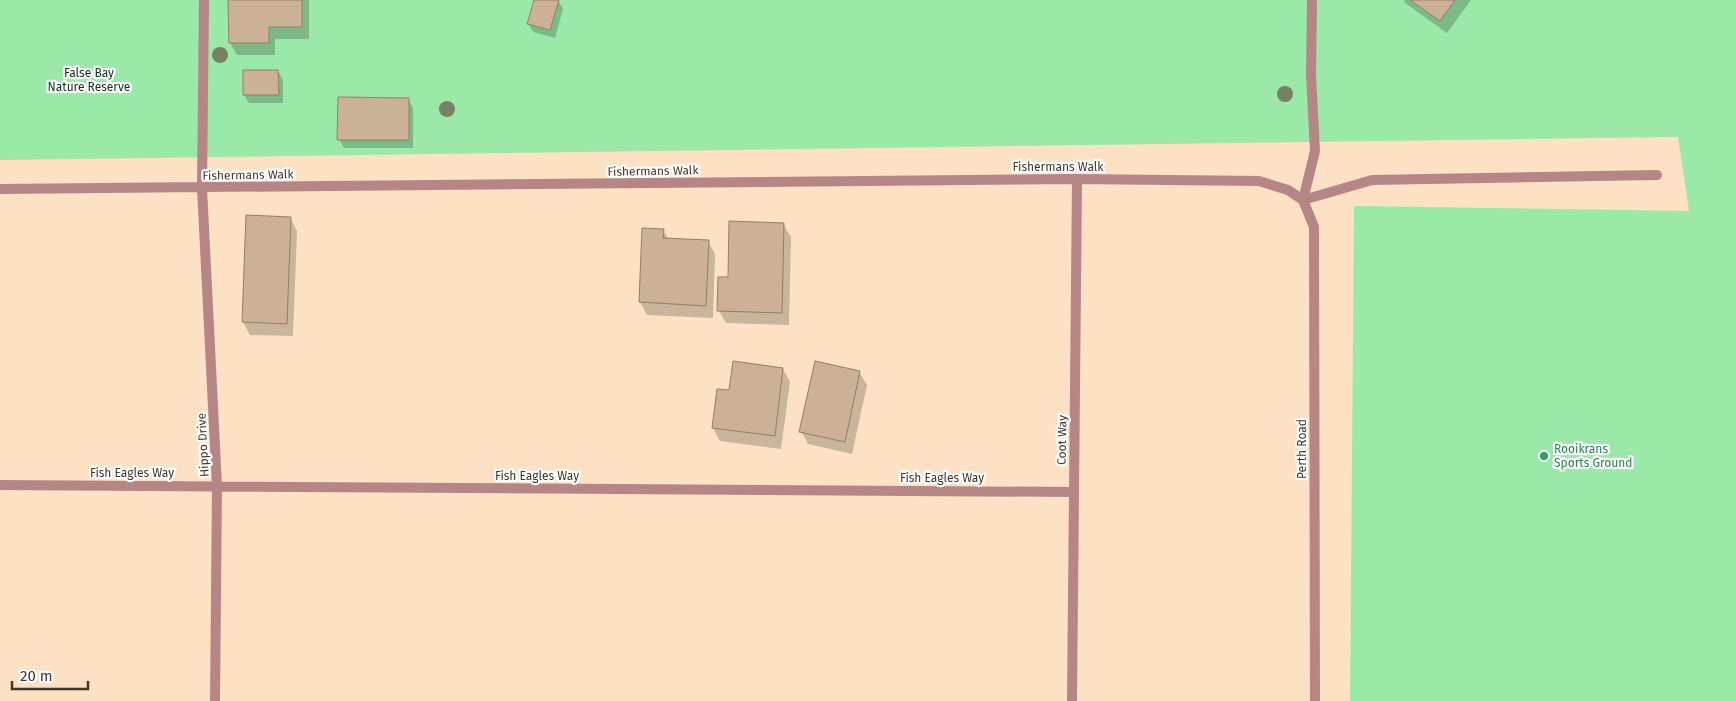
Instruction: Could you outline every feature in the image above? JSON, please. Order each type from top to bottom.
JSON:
[{"type":"street","name":"Hippo Drive","points":[[204,0],[202,188],[217,486],[215,701]]},
{"type":"street","points":[[1302,200],[1315,151],[1311,74],[1312,0]]},
{"type":"street","points":[[1302,200],[1372,180],[1657,175]]},
{"type":"street","name":"Fishermans Walk","points":[[0,189],[1077,180],[1259,181],[1288,190],[1302,200]]},
{"type":"street","name":"Coot Way","points":[[1072,701],[1077,180]]},
{"type":"street","name":"Perth Road","points":[[1302,200],[1314,227],[1315,701]]},
{"type":"street","name":"Fish Eagles Way","points":[[0,485],[1074,492]]},
{"type":"green space","name":"False Bay Nature Reserve","points":[[0,0],[1736,0],[1736,701],[1350,701],[1354,206],[1689,211],[1678,137],[0,160]]},
{"type":"building","points":[[228,0],[302,0],[302,27],[269,27],[269,43],[229,43]]},
{"type":"building","points":[[534,0],[559,0],[550,30],[527,24]]},
{"type":"building","points":[[1410,0],[1455,0],[1440,21]]},
{"type":"building","points":[[243,70],[278,70],[279,95],[243,95]]},
{"type":"building","points":[[338,97],[409,98],[409,140],[337,140]]},
{"type":"building","points":[[246,215],[291,217],[287,324],[242,322]]},
{"type":"building","points":[[729,221],[784,223],[782,313],[717,311],[718,277],[728,277]]},
{"type":"building","points":[[642,228],[664,229],[663,238],[709,240],[706,306],[639,302]]},
{"type":"building","points":[[733,361],[783,368],[775,436],[712,428],[717,389],[729,390]]},
{"type":"building","points":[[815,361],[860,371],[845,442],[799,432]]},
{"type":"place","name":"Rooikrans Sports Ground","points":[[1544,456]]}]
